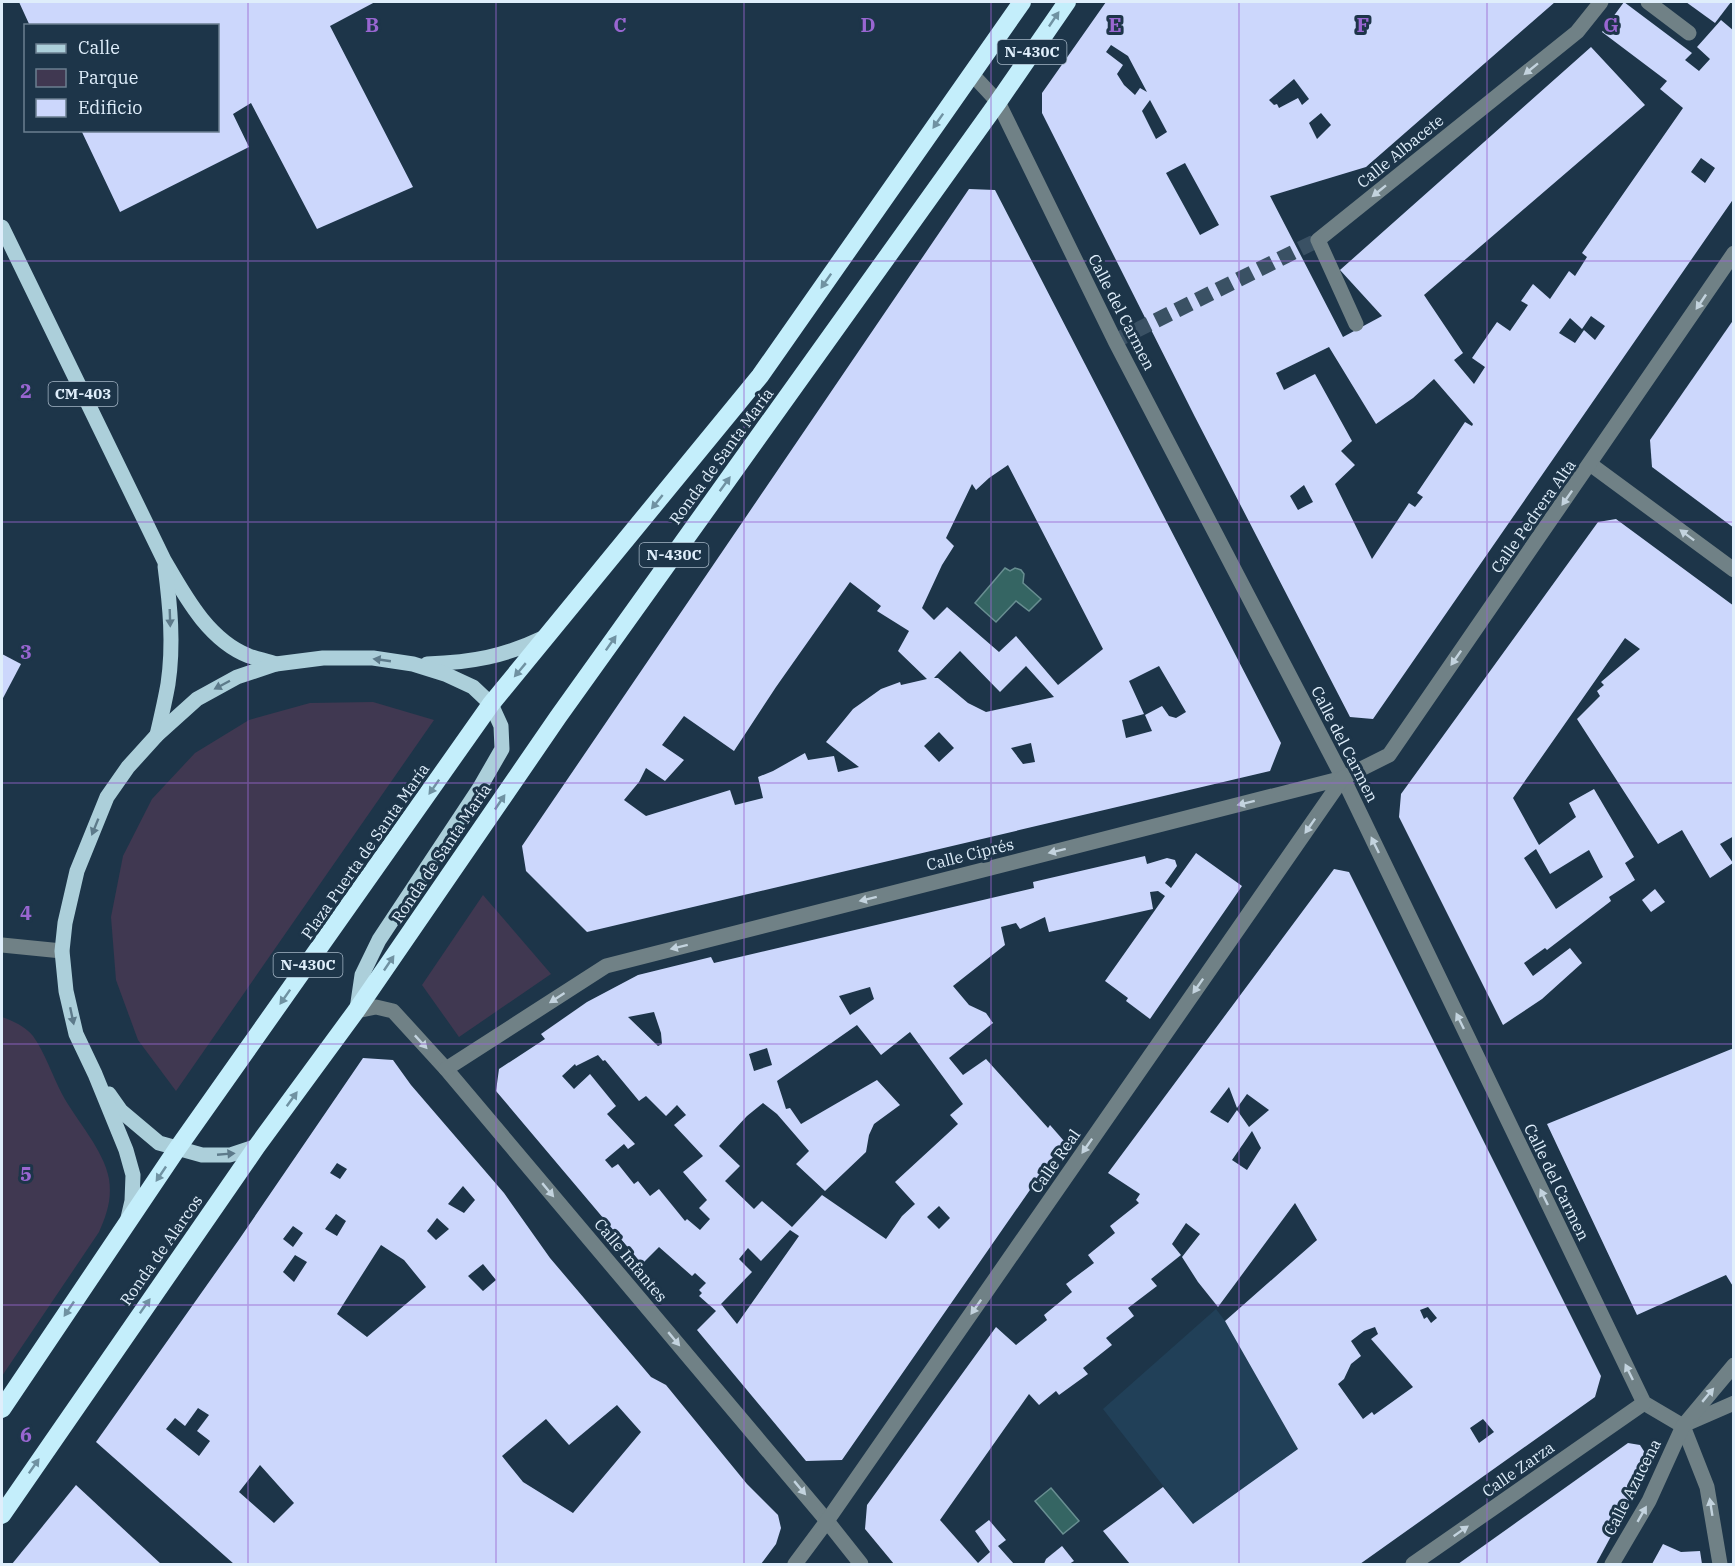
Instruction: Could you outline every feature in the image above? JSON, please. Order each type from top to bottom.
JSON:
[{"type":"highway","name":"N-430C","points":[[971,73],[1022,2]]},
{"type":"highway","name":"N-430C","points":[[998,102],[1067,2]]},
{"type":"highway","name":"Ronda de Santa María","points":[[492,704],[760,376],[971,73]]},
{"type":"highway","name":"Ronda de Santa María","points":[[356,1011],[558,717],[998,102]]},
{"type":"highway","name":"Plaza Puerta de Santa María","points":[[126,1226],[177,1149],[492,704]]},
{"type":"highway","name":"Ronda de Alarcos","points":[[2,1515],[257,1146],[356,1011]]},
{"type":"highway","name":"N-430C","points":[[2,1409],[126,1226]]},
{"type":"main road","name":"CM-403","points":[[2,227],[164,560]]},
{"type":"main road","points":[[164,560],[193,608],[224,641],[248,656],[276,664]]},
{"type":"main road","points":[[157,735],[168,685],[171,653],[171,612],[164,560]]},
{"type":"main road","points":[[413,664],[457,663],[489,659],[520,649],[548,636]]},
{"type":"main road","points":[[126,1226],[132,1201],[133,1175],[126,1150],[76,1034],[66,991],[62,951],[65,922],[77,871],[107,797],[128,767],[157,735],[197,699],[237,677],[276,664],[333,658],[373,658],[413,664],[445,674],[473,687],[492,704],[501,726],[502,749],[379,940],[362,975],[356,1011]]},
{"type":"main road","points":[[95,1074],[122,1111],[159,1143],[202,1155],[230,1155],[257,1146]]},
{"type":"street","name":"Calle Albacete","points":[[1356,324],[1318,240],[1576,32],[1601,2]]},
{"type":"street","points":[[1648,2],[1689,33]]},
{"type":"street","name":"Calle del Carmen","points":[[971,73],[998,102],[1115,342],[1343,778],[1644,1403]]},
{"type":"street","name":"Calle Pedrera Alta","points":[[1343,778],[1389,755],[1734,254]]},
{"type":"street","points":[[1590,464],[1734,570]]},
{"type":"street","name":"Calle Ciprés","points":[[446,1069],[606,966],[1343,778]]},
{"type":"street","name":"Calle Real","points":[[795,1564],[1343,778]]},
{"type":"street","points":[[2,945],[62,951]]},
{"type":"street","name":"Calle Infantes","points":[[356,1011],[376,1008],[393,1011],[446,1069],[861,1564]]},
{"type":"street","name":"Calle Azucena","points":[[1612,1564],[1649,1501],[1683,1426],[1734,1365]]},
{"type":"street","points":[[1644,1403],[1683,1426],[1707,1487],[1720,1564]]},
{"type":"street","name":"Calle Zarza","points":[[1413,1564],[1644,1403]]},
{"type":"street","points":[[1683,1426],[1734,1403]]},
{"type":"shaded area","points":[[1005,568],[1010,571],[1015,568],[1021,570],[1024,574],[1023,583],[1041,599],[1029,611],[1016,601],[996,622],[975,603]]},
{"type":"shaded area","points":[[1216,1309],[1353,1546],[1349,1549],[1357,1564],[1221,1564],[1193,1524],[1103,1409]]},
{"type":"shaded area","points":[[1051,1488],[1079,1521],[1063,1534],[1035,1501]]},
{"type":"green space","points":[[373,702],[434,720],[176,1091],[138,1040],[116,980],[111,917],[123,856],[152,799],[195,753],[249,720],[310,703]]},
{"type":"green space","points":[[483,895],[551,974],[459,1037],[422,985]]},
{"type":"green space","points":[[2,1017],[15,1022],[33,1036],[62,1094],[102,1157],[109,1179],[110,1193],[99,1232],[2,1376]]},
{"type":"building","points":[[19,2],[375,2],[330,26],[413,187],[317,229],[251,103],[233,114],[249,147],[120,212],[82,132],[219,132],[219,24],[29,24]]},
{"type":"building","points":[[1106,2],[1555,2],[1366,167],[1270,196],[1343,337],[1382,316],[1340,270],[1591,47],[1645,105],[1424,295],[1463,353],[1454,360],[1474,384],[1485,367],[1472,358],[1497,322],[1510,331],[1528,305],[1521,301],[1533,284],[1550,299],[1569,271],[1575,276],[1587,257],[1582,253],[1683,108],[1660,89],[1667,81],[1602,32],[1624,2],[1692,53],[1685,60],[1699,71],[1710,59],[1697,47],[1721,20],[1734,31],[1734,198],[1373,719],[1350,717],[1042,113],[1042,93]],"holes":[[[1111,45],[1128,56],[1147,92],[1140,88],[1135,95],[1124,85],[1117,74],[1123,65],[1106,52]],[[1294,79],[1309,99],[1302,105],[1298,98],[1279,108],[1277,104],[1274,105],[1269,100]],[[1150,100],[1167,132],[1156,139],[1142,111]],[[1321,113],[1331,125],[1317,139],[1309,123]],[[1701,158],[1715,168],[1705,183],[1691,172]],[[1185,163],[1219,225],[1200,235],[1166,173]],[[1591,316],[1605,326],[1595,340],[1584,330],[1575,343],[1559,333],[1570,318],[1582,329]],[[1329,347],[1376,424],[1413,398],[1434,379],[1473,424],[1472,426],[1465,422],[1417,493],[1423,497],[1415,507],[1409,503],[1372,559],[1335,484],[1355,465],[1341,451],[1352,441],[1315,374],[1284,390],[1276,373]],[[1304,485],[1313,502],[1298,510],[1290,496]]]},
{"type":"building","points":[[1686,2],[1731,2],[1715,23]]},
{"type":"building","points":[[969,189],[995,190],[1281,743],[1270,771],[587,932],[526,871],[522,846]],"holes":[[[1008,465],[1103,649],[1058,685],[1016,636],[999,652],[947,607],[934,620],[922,608],[942,565],[954,546],[946,538],[972,484],[976,490]],[[850,582],[881,606],[877,611],[909,631],[898,651],[927,679],[901,685],[900,682],[881,689],[853,709],[826,742],[859,767],[838,772],[834,756],[808,760],[805,753],[758,777],[763,798],[735,805],[730,790],[646,816],[624,800],[639,782],[646,768],[665,781],[684,760],[662,745],[684,716],[734,751]],[[960,651],[1000,692],[1026,666],[1054,697],[986,712],[968,703],[938,678],[934,678]],[[1159,666],[1186,712],[1176,718],[1169,716],[1162,706],[1145,715],[1152,731],[1126,738],[1122,720],[1144,714],[1129,681]],[[939,732],[954,748],[939,762],[924,746]],[[1031,743],[1035,762],[1023,764],[1011,748]]]},
{"type":"building","points":[[1734,319],[1734,528],[1652,467],[1650,440]]},
{"type":"building","points":[[1616,519],[1734,606],[1734,836],[1720,844],[1733,863],[1710,878],[1682,830],[1658,844],[1577,719],[1600,696],[1597,691],[1604,685],[1601,682],[1640,649],[1625,638],[1513,798],[1539,845],[1576,817],[1569,803],[1594,789],[1634,857],[1625,863],[1635,880],[1609,897],[1611,901],[1547,950],[1545,948],[1524,963],[1533,976],[1570,948],[1582,963],[1542,999],[1503,1025],[1399,817],[1401,794],[1598,522]],"holes":[[[1536,849],[1550,874],[1589,850],[1603,877],[1556,909],[1524,858]]]},
{"type":"building","points":[[2,654],[21,664],[2,700]]},
{"type":"building","points":[[1196,853],[1242,886],[1150,1019],[1126,1001],[1128,998],[1105,981],[1165,896],[1158,891],[1150,892],[1153,909],[1049,932],[1045,917],[1020,929],[1016,923],[1001,927],[1005,945],[953,986],[969,1005],[986,1013],[993,1023],[949,1058],[963,1075],[986,1059],[1048,1128],[1050,1125],[1064,1141],[842,1460],[806,1461],[697,1330],[716,1311],[699,1296],[702,1293],[699,1290],[706,1283],[695,1273],[692,1276],[659,1247],[642,1264],[496,1091],[499,1069],[545,1039],[541,1034],[587,1002],[638,975],[711,957],[714,963],[1034,888],[1033,882],[1145,856],[1147,864],[1167,858],[1175,860],[1177,866],[1165,883],[1171,888]],"holes":[[[870,987],[874,999],[850,1015],[839,996]],[[654,1012],[661,1033],[662,1044],[658,1046],[628,1017]],[[857,1025],[881,1055],[910,1032],[963,1104],[950,1115],[958,1124],[895,1182],[915,1204],[902,1216],[886,1239],[822,1195],[792,1227],[762,1201],[754,1209],[725,1181],[740,1166],[719,1146],[747,1116],[763,1103],[777,1114],[809,1151],[796,1164],[825,1191],[866,1152],[874,1124],[900,1105],[877,1080],[801,1124],[790,1108],[786,1109],[777,1081]],[[767,1048],[772,1065],[754,1071],[749,1054]],[[598,1055],[603,1061],[605,1060],[639,1101],[646,1096],[666,1116],[677,1105],[686,1115],[674,1125],[703,1156],[683,1172],[707,1200],[699,1208],[710,1219],[700,1230],[687,1219],[685,1221],[659,1189],[650,1196],[638,1181],[634,1184],[618,1164],[612,1168],[605,1160],[624,1144],[628,1149],[635,1144],[607,1114],[616,1106],[590,1074],[574,1089],[562,1076],[575,1064],[576,1066]],[[939,1206],[950,1218],[939,1229],[927,1217]],[[790,1230],[799,1236],[737,1324],[721,1304],[752,1272],[739,1259],[748,1248],[761,1261]]]},
{"type":"building","points":[[1334,869],[1349,872],[1601,1376],[1595,1397],[1360,1564],[1130,1564],[1103,1531],[1163,1487],[1193,1524],[1298,1449],[1225,1321],[1317,1240],[1295,1203],[1218,1307],[1182,1257],[1200,1234],[1186,1223],[1172,1244],[1181,1255],[1151,1279],[1157,1286],[1128,1308],[1134,1316],[1106,1338],[1112,1345],[1083,1368],[1088,1374],[1059,1395],[1056,1391],[1039,1405],[1029,1394],[940,1520],[978,1563],[990,1552],[975,1531],[989,1520],[1006,1540],[998,1546],[1014,1564],[894,1564],[865,1529],[867,1505],[996,1327],[1016,1345],[1047,1320],[1044,1315],[1072,1292],[1066,1284],[1094,1263],[1088,1255],[1115,1233],[1110,1226],[1139,1203],[1136,1200],[1140,1194],[1108,1173]],"holes":[[[1229,1087],[1237,1108],[1247,1094],[1269,1110],[1249,1127],[1237,1110],[1228,1123],[1210,1112]],[[1252,1131],[1261,1148],[1247,1170],[1232,1160]],[[1428,1307],[1437,1318],[1431,1323],[1427,1317],[1424,1319],[1420,1310]],[[1375,1327],[1378,1334],[1371,1339],[1413,1387],[1374,1415],[1372,1412],[1363,1419],[1338,1384],[1344,1379],[1351,1364],[1361,1356],[1351,1341],[1364,1331]],[[1483,1419],[1494,1432],[1479,1443],[1470,1428]]]},
{"type":"building","points":[[1655,889],[1665,902],[1651,912],[1642,900]]},
{"type":"building","points":[[1734,1048],[1734,1288],[1726,1275],[1637,1315],[1547,1124]]},
{"type":"building","points":[[363,1058],[393,1060],[411,1085],[504,1193],[550,1258],[651,1377],[666,1385],[747,1484],[778,1515],[781,1528],[776,1544],[761,1564],[234,1564],[96,1442],[238,1241]],"holes":[[[337,1163],[347,1169],[340,1179],[330,1173]],[[463,1186],[475,1200],[464,1213],[448,1204]],[[336,1214],[346,1221],[337,1236],[325,1229]],[[437,1218],[449,1229],[436,1240],[427,1231]],[[293,1226],[303,1233],[293,1247],[283,1239]],[[381,1245],[404,1260],[426,1287],[367,1337],[337,1314]],[[295,1255],[307,1262],[294,1282],[283,1272]],[[483,1264],[496,1280],[483,1291],[468,1276]],[[617,1405],[641,1432],[573,1513],[523,1482],[502,1456],[546,1419],[569,1445]],[[198,1408],[209,1415],[197,1431],[210,1441],[199,1456],[166,1429],[175,1418],[185,1426]],[[260,1465],[294,1503],[274,1523],[239,1492]]]},
{"type":"building","points":[[1628,1443],[1640,1445],[1649,1459],[1649,1466],[1596,1564],[1458,1564]]},
{"type":"building","points":[[76,1485],[161,1564],[12,1564]]},
{"type":"building","points":[[1663,1544],[1681,1552],[1700,1551],[1702,1564],[1652,1564]]},
{"type":"building","points":[[1062,1546],[1074,1561],[1069,1564],[1044,1564],[1046,1559]]},
{"type":"tunnel","points":[[1115,341],[1318,240]]}]
